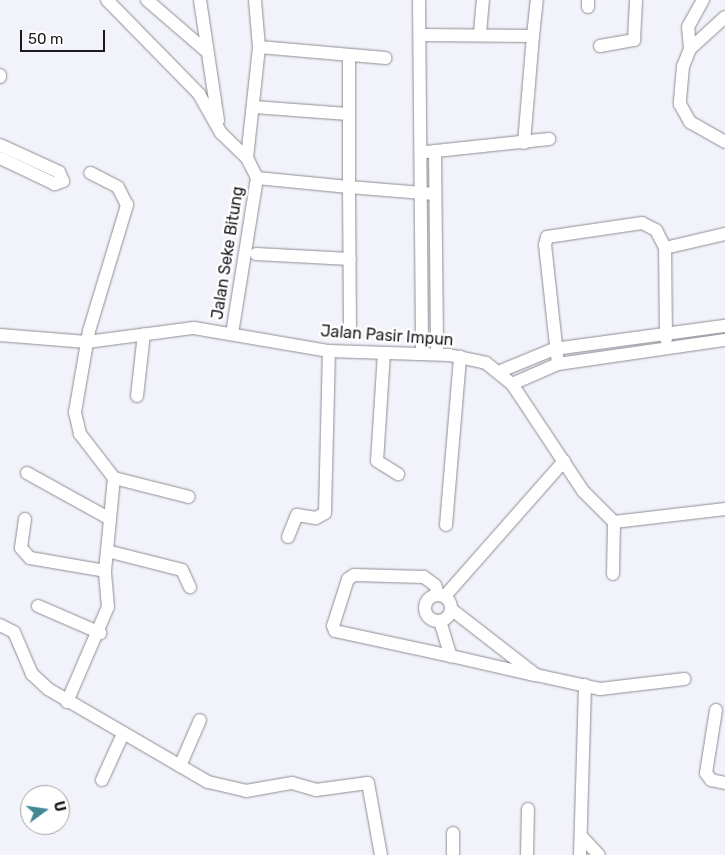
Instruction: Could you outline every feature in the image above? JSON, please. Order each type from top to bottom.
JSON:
[{"type":"street","points":[[107,0],[198,94],[221,134],[247,158],[257,178],[435,194]]},
{"type":"street","points":[[147,0],[205,50]]},
{"type":"street","points":[[200,0],[205,50],[221,134]]},
{"type":"street","points":[[247,158],[254,107],[258,47],[255,0]]},
{"type":"street","points":[[419,0],[429,152],[435,194],[437,354]]},
{"type":"street","points":[[480,33],[483,0]]},
{"type":"street","points":[[524,143],[537,0]]},
{"type":"street","points":[[600,46],[632,42],[636,0]]},
{"type":"street","points":[[690,49],[688,27],[703,0]]},
{"type":"street","points":[[725,18],[690,49],[683,66],[680,104],[690,122],[725,142]]},
{"type":"street","points":[[420,35],[480,33],[533,36]]},
{"type":"street","points":[[258,47],[349,58],[386,58]]},
{"type":"street","points":[[349,58],[350,330]]},
{"type":"street","points":[[254,107],[348,114]]},
{"type":"street","points":[[429,152],[549,139]]},
{"type":"street","points":[[0,144],[59,172],[63,181],[56,184],[0,158]]},
{"type":"street","points":[[422,353],[422,194],[429,152]]},
{"type":"street","points":[[90,173],[118,187],[127,205],[88,342],[75,412],[80,434],[114,478],[189,497]]},
{"type":"street","name":"Jalan Seke Bitung","points":[[232,334],[257,178]]},
{"type":"street","points":[[558,364],[554,349],[548,237],[642,223],[656,230],[665,248],[667,345]]},
{"type":"street","points":[[665,248],[725,234]]},
{"type":"street","points":[[256,254],[350,259]]},
{"type":"street","points":[[422,310],[436,310]]},
{"type":"street","points":[[498,372],[554,349],[666,331],[725,326]]},
{"type":"street","name":"Jalan Pasir Impun","points":[[0,335],[88,342],[194,328],[329,351],[437,354],[486,363],[512,384],[599,510],[614,522]]},
{"type":"street","points":[[137,396],[144,334]]},
{"type":"street","points":[[512,384],[558,364],[667,345],[725,340]]},
{"type":"street","points":[[288,537],[297,515],[316,518],[325,514],[329,351]]},
{"type":"street","points":[[384,353],[377,461],[398,474]]},
{"type":"street","points":[[446,525],[460,357]]},
{"type":"street","points":[[440,621],[430,618],[424,608],[428,598],[441,595],[564,461]]},
{"type":"street","points":[[27,473],[110,518]]},
{"type":"street","points":[[67,702],[100,633],[108,607],[105,571],[114,478]]},
{"type":"street","points":[[613,574],[614,522],[725,509]]},
{"type":"street","points":[[25,519],[21,548],[30,558],[105,571]]},
{"type":"street","points":[[107,551],[182,570],[190,578],[190,587]]},
{"type":"street","points":[[536,675],[451,609],[435,584],[424,577],[354,575],[348,579],[333,626],[335,631],[536,675],[585,685],[620,689],[684,679]]},
{"type":"street","points":[[38,606],[100,633]]},
{"type":"street","points":[[440,621],[451,609]]},
{"type":"street","points":[[440,621],[451,656]]},
{"type":"street","points":[[0,624],[14,632],[32,674],[67,702],[208,782],[246,792],[292,783],[316,790],[368,783],[381,855]]},
{"type":"street","points":[[580,855],[583,838],[580,787],[585,685]]},
{"type":"street","points":[[716,710],[706,773],[711,780],[725,783]]},
{"type":"street","points":[[180,766],[200,720]]},
{"type":"street","points":[[102,780],[123,734]]},
{"type":"street","points":[[527,855],[528,810]]},
{"type":"street","points":[[453,833],[453,855]]},
{"type":"street","points":[[583,838],[599,855]]}]
